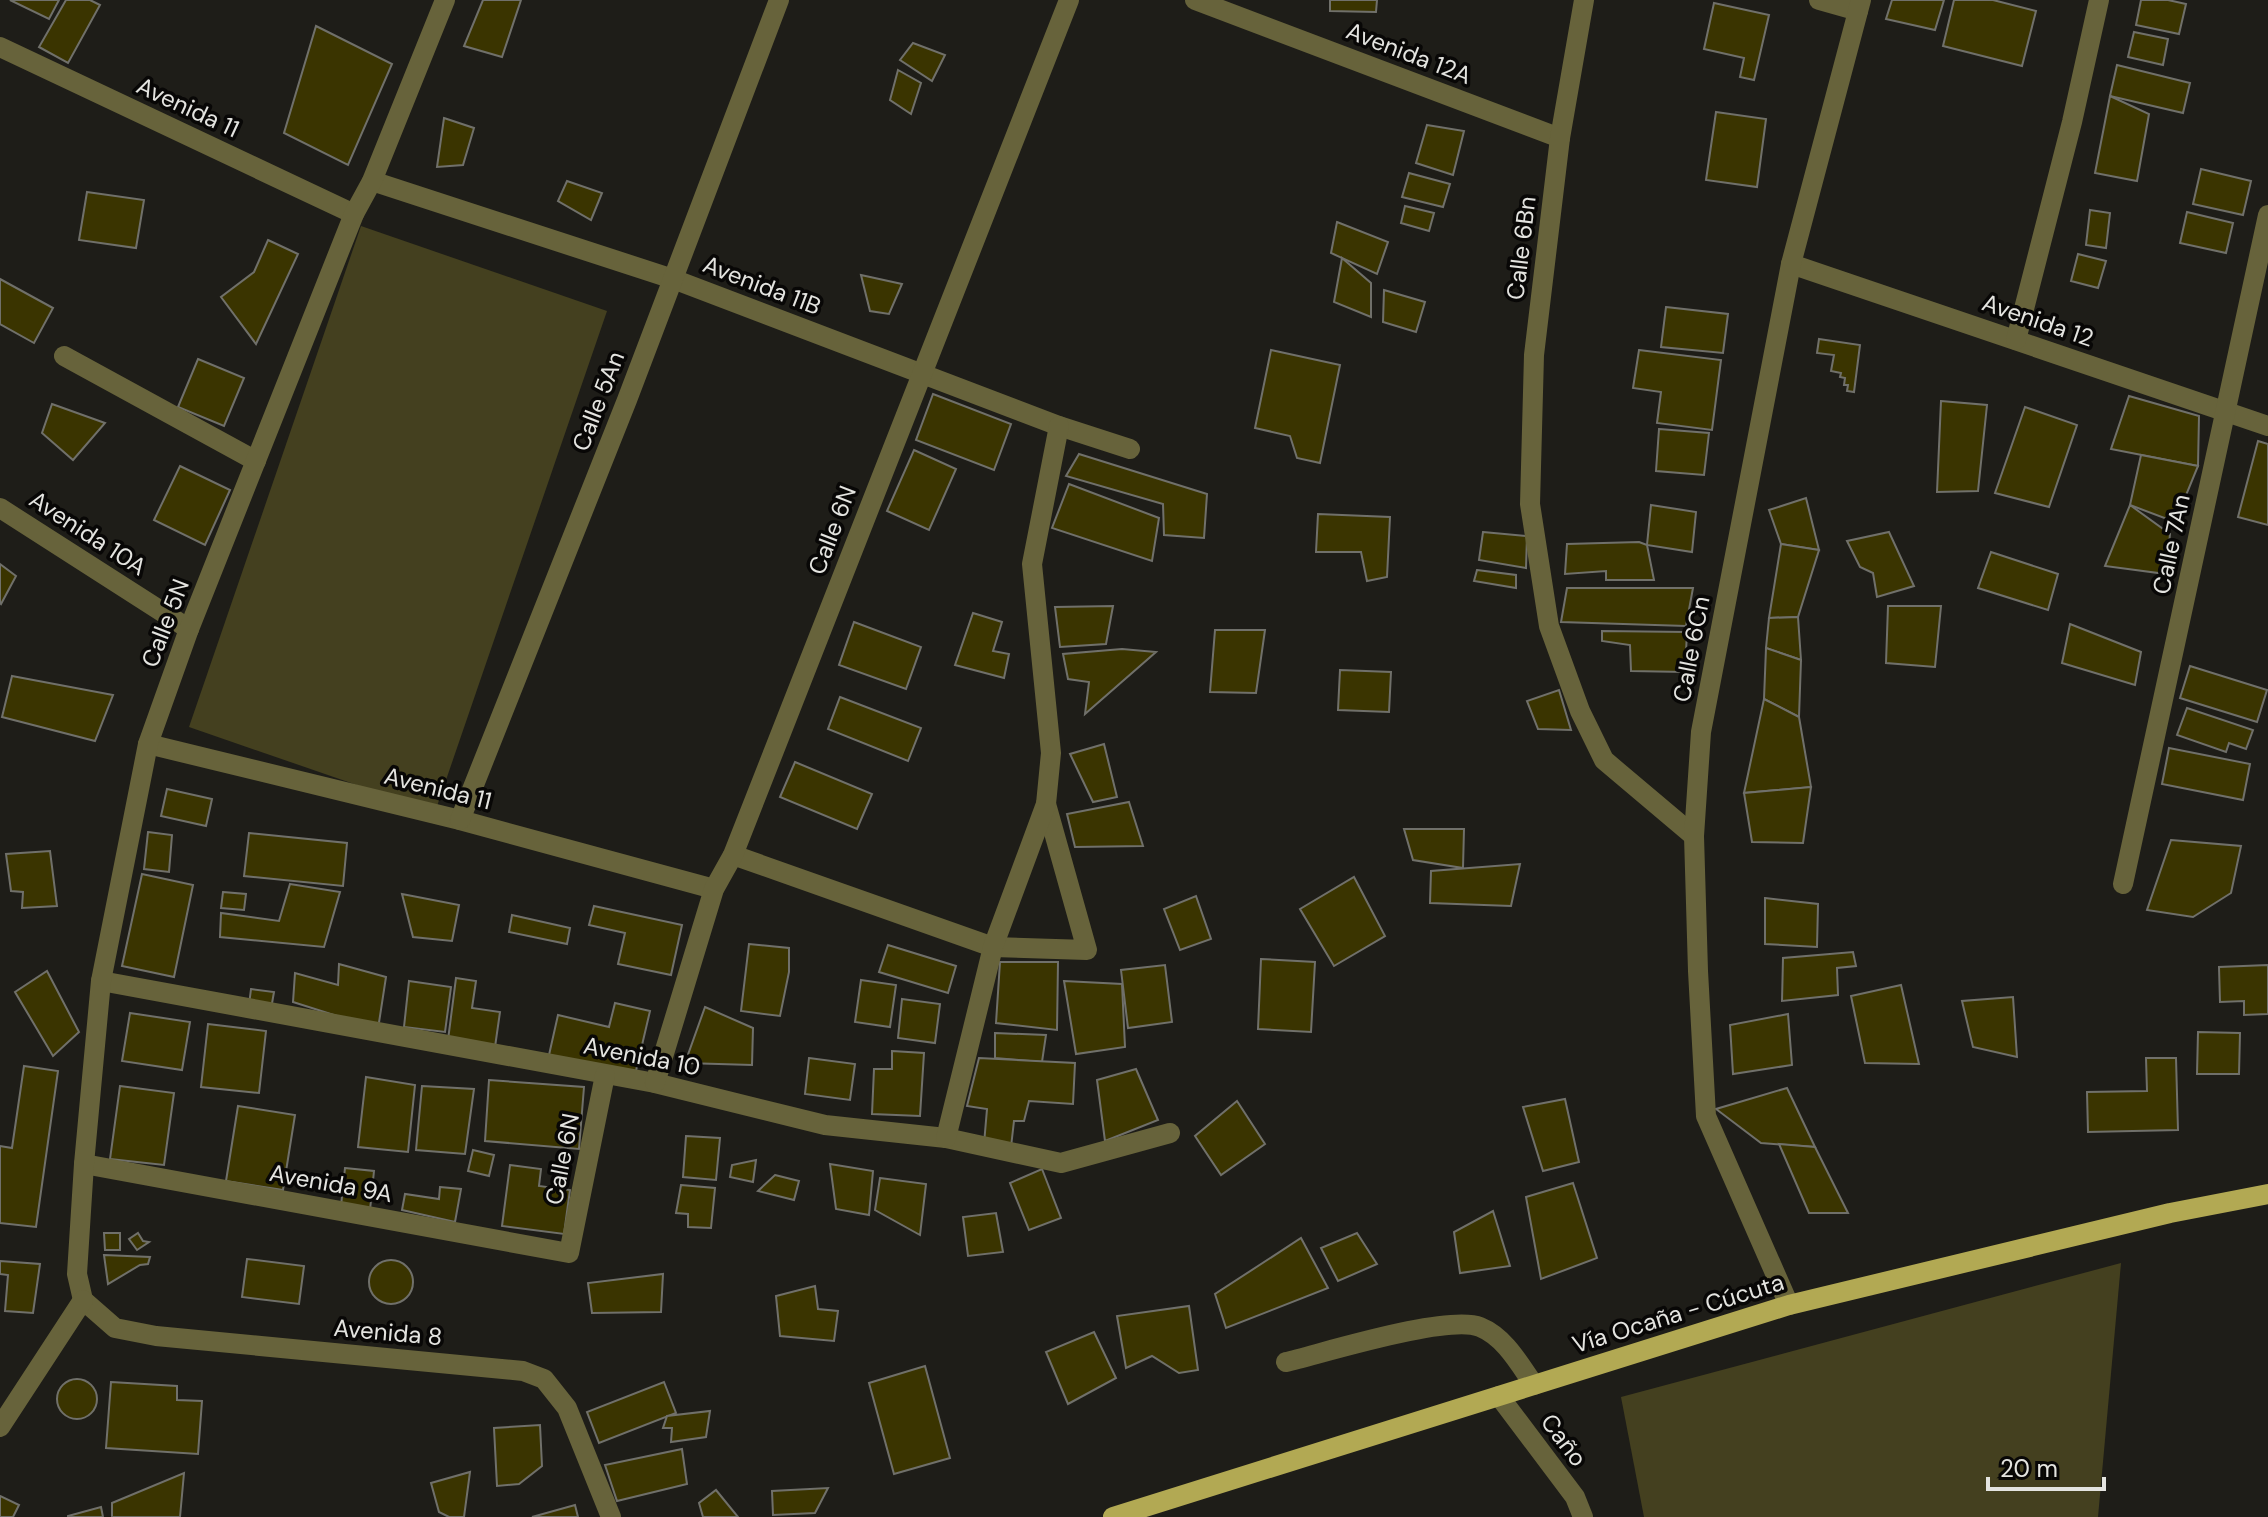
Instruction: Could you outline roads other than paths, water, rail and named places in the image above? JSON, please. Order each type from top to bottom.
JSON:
[{"type":"main road","name":"Vía Ocaña - Cúcuta","points":[[1113,1517],[1789,1305],[2170,1213],[2268,1194]]},
{"type":"street","name":"Calle 5N","points":[[83,1300],[77,1274],[101,981],[148,744],[189,629],[443,0]]},
{"type":"street","name":"Calle 5An","points":[[460,820],[779,0]]},
{"type":"street","name":"Calle 6N","points":[[655,1083],[714,889],[733,855],[1069,0]]},
{"type":"street","name":"Avenida 12A","points":[[1195,0],[1560,138]]},
{"type":"street","name":"Calle 6Bn","points":[[1584,0],[1560,138],[1534,355],[1530,504],[1549,626],[1580,711],[1604,760],[1694,836]]},
{"type":"street","points":[[1819,0],[1859,5]]},
{"type":"street","points":[[2016,340],[2072,122],[2099,0]]},
{"type":"street","name":"Calle 6Cn","points":[[1789,1305],[1706,1116],[1694,836],[1701,732],[1791,264],[1859,5]]},
{"type":"street","name":"Avenida 11","points":[[0,47],[354,214]]},
{"type":"street","name":"Avenida 11B","points":[[372,181],[673,279],[1059,426],[1130,449]]},
{"type":"street","name":"Calle 7An","points":[[2123,884],[2268,215]]},
{"type":"street","name":"Avenida 12","points":[[1791,264],[2268,426]]},
{"type":"street","points":[[64,356],[256,461]]},
{"type":"street","points":[[946,1138],[993,947],[1046,804],[1051,753],[1032,564],[1059,426]]},
{"type":"street","name":"Avenida 10A","points":[[0,508],[189,629]]},
{"type":"street","name":"Avenida 11","points":[[148,744],[460,820],[714,889]]},
{"type":"street","points":[[733,855],[993,947],[1087,950],[1046,804]]},
{"type":"street","name":"Avenida 10","points":[[101,981],[655,1083],[825,1125],[946,1138],[1061,1163],[1170,1133]]},
{"type":"street","name":"Calle 6N","points":[[569,1253],[605,1075]]},
{"type":"street","name":"Avenida 9A","points":[[84,1164],[569,1253]]},
{"type":"street","points":[[0,1427],[83,1300]]},
{"type":"street","name":"Avenida 8","points":[[83,1300],[115,1328],[156,1336],[523,1371],[544,1379],[567,1408],[611,1517]]},
{"type":"street","points":[[1286,1362],[1433,1326],[1479,1327],[1509,1349],[1534,1385]]},
{"type":"street","name":"Caño","points":[[1499,1396],[1575,1497],[1583,1517]]}]
